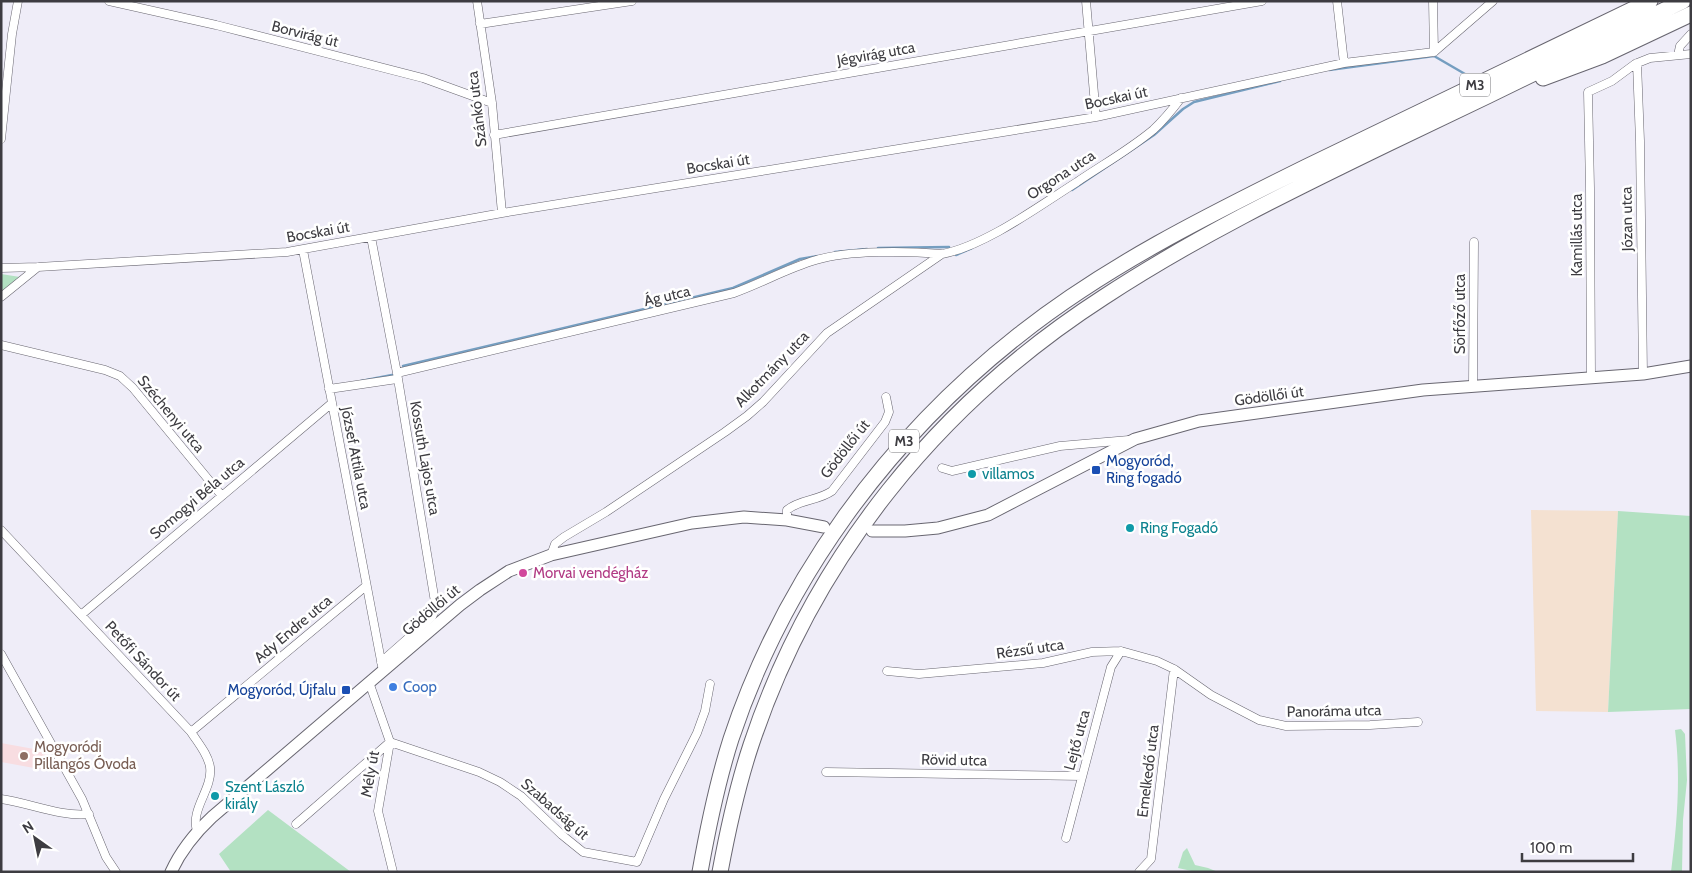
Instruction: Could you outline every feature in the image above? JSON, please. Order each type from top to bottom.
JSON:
[{"type":"highway","name":"M3","points":[[700,872],[712,808],[731,740],[756,675],[783,616],[821,551],[864,490],[908,437],[953,391],[1020,334],[1058,307],[1176,233],[1405,118],[1650,1]]},
{"type":"highway","name":"M3","points":[[720,872],[734,805],[751,746],[773,686],[816,599],[856,534],[902,474],[944,428],[994,380],[1047,337],[1103,297],[1181,249],[1273,200],[1683,1]]},
{"type":"highway","points":[[1478,100],[1602,56],[1691,14]]},
{"type":"main road","name":"Gödöllői út","points":[[872,530],[905,531],[938,528],[988,515],[1135,439],[1200,421],[1423,390],[1643,374],[1691,366]]},
{"type":"main road","name":"Gödöllői út","points":[[171,872],[183,850],[197,831],[368,682],[382,666],[480,590],[509,571],[551,555],[692,523],[744,517],[787,520],[824,526]]},
{"type":"street","points":[[1,140],[10,53],[18,1]]},
{"type":"street","name":"Borvirág út","points":[[109,1],[216,25],[424,78],[492,103]]},
{"type":"street","name":"Szánkó utca","points":[[477,1],[492,103],[502,213]]},
{"type":"street","points":[[480,24],[632,1]]},
{"type":"street","points":[[1086,1],[1096,117]]},
{"type":"street","name":"Jégvirág utca","points":[[494,135],[1262,1]]},
{"type":"street","points":[[1337,1],[1344,63]]},
{"type":"street","points":[[1432,1],[1434,52]]},
{"type":"street","points":[[1434,52],[1493,1]]},
{"type":"street","points":[[1678,54],[1680,46],[1691,34]]},
{"type":"street","name":"Bocskai út","points":[[1,268],[303,250],[502,213],[1096,117],[1344,63],[1434,52]]},
{"type":"street","points":[[1638,63],[1650,58],[1691,54]]},
{"type":"street","name":"Kamillás utca","points":[[1591,378],[1588,92],[1612,81],[1638,63]]},
{"type":"street","name":"Józan utca","points":[[1638,63],[1643,374]]},
{"type":"street","name":"Orgona utca","points":[[942,254],[964,248],[994,233],[1121,153],[1153,130],[1171,112],[1181,98]]},
{"type":"street","name":"Kossuth Lajos utca","points":[[371,237],[397,376],[436,608],[432,617],[382,666]]},
{"type":"street","name":"Sörfőző utca","points":[[1473,386],[1474,242]]},
{"type":"street","name":"József Attila utca","points":[[303,250],[382,666]]},
{"type":"street","name":"Ág utca","points":[[329,389],[397,376],[734,293],[786,271],[826,257],[873,253],[942,254]]},
{"type":"street","name":"Alkotmány utca","points":[[551,555],[555,544],[619,504],[747,416],[763,402],[827,333],[942,254]]},
{"type":"street","points":[[1,297],[38,267]]},
{"type":"street","name":"Széchenyi utca","points":[[1,345],[105,370],[120,376],[133,388],[222,496]]},
{"type":"street","name":"Gödöllői út","points":[[787,520],[787,510],[792,506],[825,496],[832,491],[885,422],[888,412],[886,397]]},
{"type":"street","name":"Somogyi Béla utca","points":[[81,615],[332,403]]},
{"type":"street","points":[[942,468],[952,471],[1060,446],[1135,439]]},
{"type":"street","name":"Petőfi Sándor út","points":[[1,530],[191,732],[205,754],[210,769],[194,822],[197,831]]},
{"type":"street","name":"Ady Endre utca","points":[[191,732],[366,586]]},
{"type":"street","name":"Rézsű utca","points":[[887,671],[919,674],[976,670],[1043,663],[1092,652],[1121,651],[1157,661],[1174,669]]},
{"type":"street","name":"Lejtő utca","points":[[1066,838],[1111,667],[1121,651]]},
{"type":"street","points":[[1,654],[82,799],[106,857],[116,872]]},
{"type":"street","name":"Panoráma utca","points":[[1174,669],[1210,695],[1260,720],[1274,724],[1286,726],[1418,722]]},
{"type":"street","name":"Emelkedő utca","points":[[1139,872],[1151,859],[1174,669]]},
{"type":"street","name":"Mély út","points":[[368,682],[390,742],[378,811],[393,872]]},
{"type":"street","name":"Szabadság út","points":[[390,742],[479,772],[500,782],[521,796],[583,852],[637,862],[664,799],[697,733],[705,711],[710,684]]},
{"type":"street","points":[[296,824],[390,742]]},
{"type":"street","name":"Rövid utca","points":[[826,772],[1082,776]]},
{"type":"street","points":[[1,799],[60,812],[78,815],[89,814]]},
{"type":"shaded area","points":[[1531,510],[1618,511],[1608,712],[1536,711]]},
{"type":"shaded area","name":"Mogyoródi Pillangós Óvoda","points":[[1,743],[45,751],[56,772],[1,762]]},
{"type":"green space","points":[[1,274],[20,277],[1,294]]},
{"type":"green space","points":[[1618,511],[1691,516],[1691,709],[1608,712]]},
{"type":"green space","points":[[1681,729],[1685,734],[1687,780],[1683,820],[1682,872],[1671,872],[1678,801],[1678,765],[1675,730]]},
{"type":"green space","points":[[268,810],[351,872],[231,872],[219,854]]},
{"type":"green space","points":[[1187,848],[1195,865],[1218,872],[1196,872],[1178,868],[1183,852]]},
{"type":"waterway","points":[[1329,70],[1434,56],[1465,74]]},
{"type":"waterway","points":[[1072,190],[1154,135],[1183,109],[1194,102],[1280,81]]},
{"type":"waterway","points":[[878,248],[949,247]]},
{"type":"waterway","points":[[956,255],[972,248]]},
{"type":"waterway","points":[[835,252],[867,249]]},
{"type":"waterway","points":[[403,366],[733,288],[800,259],[818,256]]},
{"type":"waterway","points":[[361,381],[392,375]]},
{"type":"place","name":"Mogyoród, Ring fogadó","points":[[1096,470]]},
{"type":"place","name":"villamos","points":[[972,474]]},
{"type":"place","name":"Ring Fogadó","points":[[1130,528]]},
{"type":"place","name":"Morvai vendégház","points":[[523,573]]},
{"type":"place","name":"Coop","points":[[393,687]]},
{"type":"place","name":"Mogyoród, Újfalu","points":[[346,690]]},
{"type":"place","name":"Mogyoródi Pillangós Óvoda","points":[[24,756]]},
{"type":"place","name":"Szent László király","points":[[215,796]]}]
